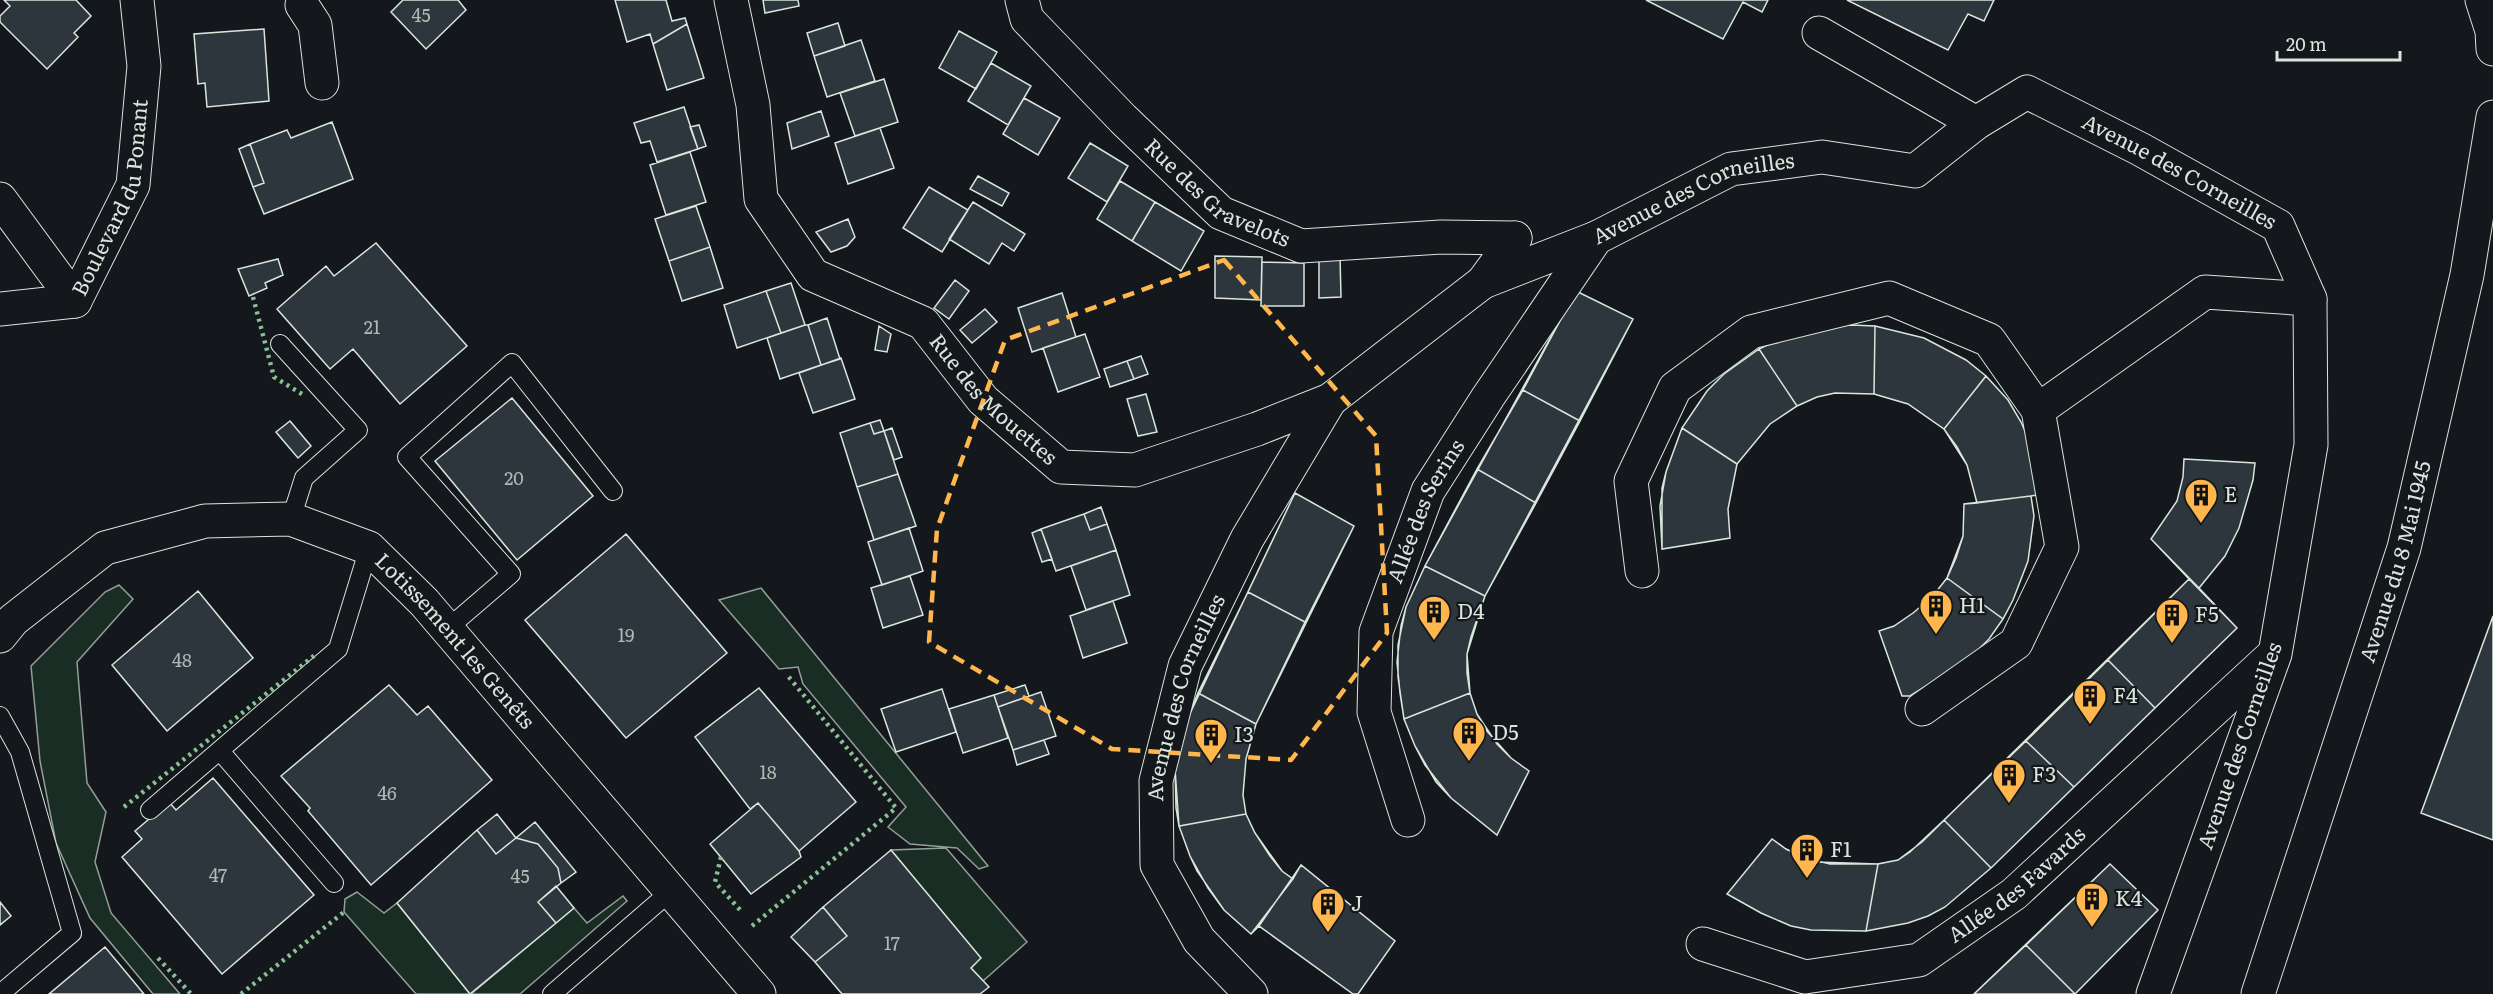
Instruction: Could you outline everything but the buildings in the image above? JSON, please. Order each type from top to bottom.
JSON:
[{"type":"street","name":"Boulevard du Ponant","points":[[0,199],[75,301],[133,185],[144,66],[137,0]]},
{"type":"street","name":"Rue des Mouettes","points":[[731,0],[753,105],[761,200],[813,275],[923,323],[983,400],[1062,467],[1136,470],[1257,429],[1330,400],[1483,282],[1515,238]]},
{"type":"street","name":"Rue des Gravelots","points":[[1022,0],[1027,19],[1123,119],[1221,213],[1301,246],[1441,237],[1515,238]]},
{"type":"street","points":[[2482,0],[2492,31],[2493,49]]},
{"type":"street","points":[[310,3],[322,83]]},
{"type":"street","points":[[1819,33],[1976,123]]},
{"type":"street","name":"Avenue des Corneilles","points":[[1483,282],[1596,237],[1731,169],[1822,157],[1915,171],[1976,123],[2027,92],[2140,150],[2278,226],[2310,299],[2311,444],[2275,654],[2152,992]]},
{"type":"street","name":"Avenue du 8 Mai 1945","points":[[2258,994],[2404,548],[2467,275],[2493,117]]},
{"type":"street","name":"Allée des Serins","points":[[1408,820],[1374,712],[1376,632],[1428,491],[1488,397],[1596,237]]},
{"type":"street","points":[[2038,410],[2205,292],[2310,299]]},
{"type":"street","points":[[1642,572],[1631,481],[1676,388],[1751,332],[1889,298],[1989,340],[2038,410],[2062,548],[2016,643],[1922,709]]},
{"type":"street","points":[[0,309],[75,301]]},
{"type":"street","name":"Avenue des Corneilles","points":[[1251,994],[1199,940],[1156,865],[1156,781],[1185,666],[1247,539],[1330,400]]},
{"type":"street","name":"Lotissement les Genêts","points":[[0,636],[13,620],[105,548],[205,521],[291,519],[369,548],[424,602],[759,994]]},
{"type":"street","name":"Allée des Favards","points":[[1703,944],[1805,977],[1919,960],[2014,894],[2275,654]]},
{"type":"lane","points":[[280,344],[358,430],[304,478],[291,519]]},
{"type":"lane","points":[[447,629],[511,574],[407,458],[512,363],[613,491]]},
{"type":"lane","points":[[150,810],[338,649],[369,548]]},
{"type":"lane","points":[[0,716],[20,752],[72,933],[0,994]]},
{"type":"lane","points":[[220,751],[334,883]]},
{"type":"lane","points":[[552,994],[671,891]]},
{"type":"highlighted area","points":[[1224,260],[1376,436],[1387,633],[1291,760],[1112,749],[929,642],[937,529],[1005,340]]},
{"type":"green space","points":[[119,585],[133,599],[77,662],[87,783],[106,812],[95,862],[111,913],[180,994],[153,994],[90,918],[56,843],[40,761],[31,666],[105,592]]},
{"type":"green space","points":[[761,588],[988,866],[979,869],[957,848],[910,844],[888,827],[906,807],[803,684],[798,667],[779,669],[719,600]]},
{"type":"green space","points":[[946,848],[1027,942],[983,981],[971,968],[980,958],[891,850]]},
{"type":"green space","points":[[357,892],[384,913],[397,903],[470,994],[416,994],[344,912],[345,899]]},
{"type":"green space","points":[[623,896],[627,901],[520,994],[471,994],[574,908],[587,923]]},
{"type":"hedge","points":[[253,297],[274,377],[302,394]]},
{"type":"hedge","points":[[124,807],[315,655]]},
{"type":"hedge","points":[[752,926],[896,808],[788,676]]},
{"type":"hedge","points":[[721,857],[715,882],[742,912]]},
{"type":"hedge","points":[[241,994],[344,912]]},
{"type":"hedge","points":[[158,958],[191,994]]},
{"type":"place","name":"E","points":[[2201,524]]},
{"type":"place","name":"H1","points":[[1936,635]]},
{"type":"place","name":"D4","points":[[1434,641]]},
{"type":"place","name":"F5","points":[[2172,644]]},
{"type":"place","name":"F4","points":[[2090,725]]},
{"type":"place","name":"D5","points":[[1469,762]]},
{"type":"place","name":"I3","points":[[1211,764]]},
{"type":"place","name":"F3","points":[[2009,804]]},
{"type":"place","name":"F1","points":[[1807,879]]},
{"type":"place","name":"K4","points":[[2092,928]]},
{"type":"place","name":"J","points":[[1328,933]]}]
